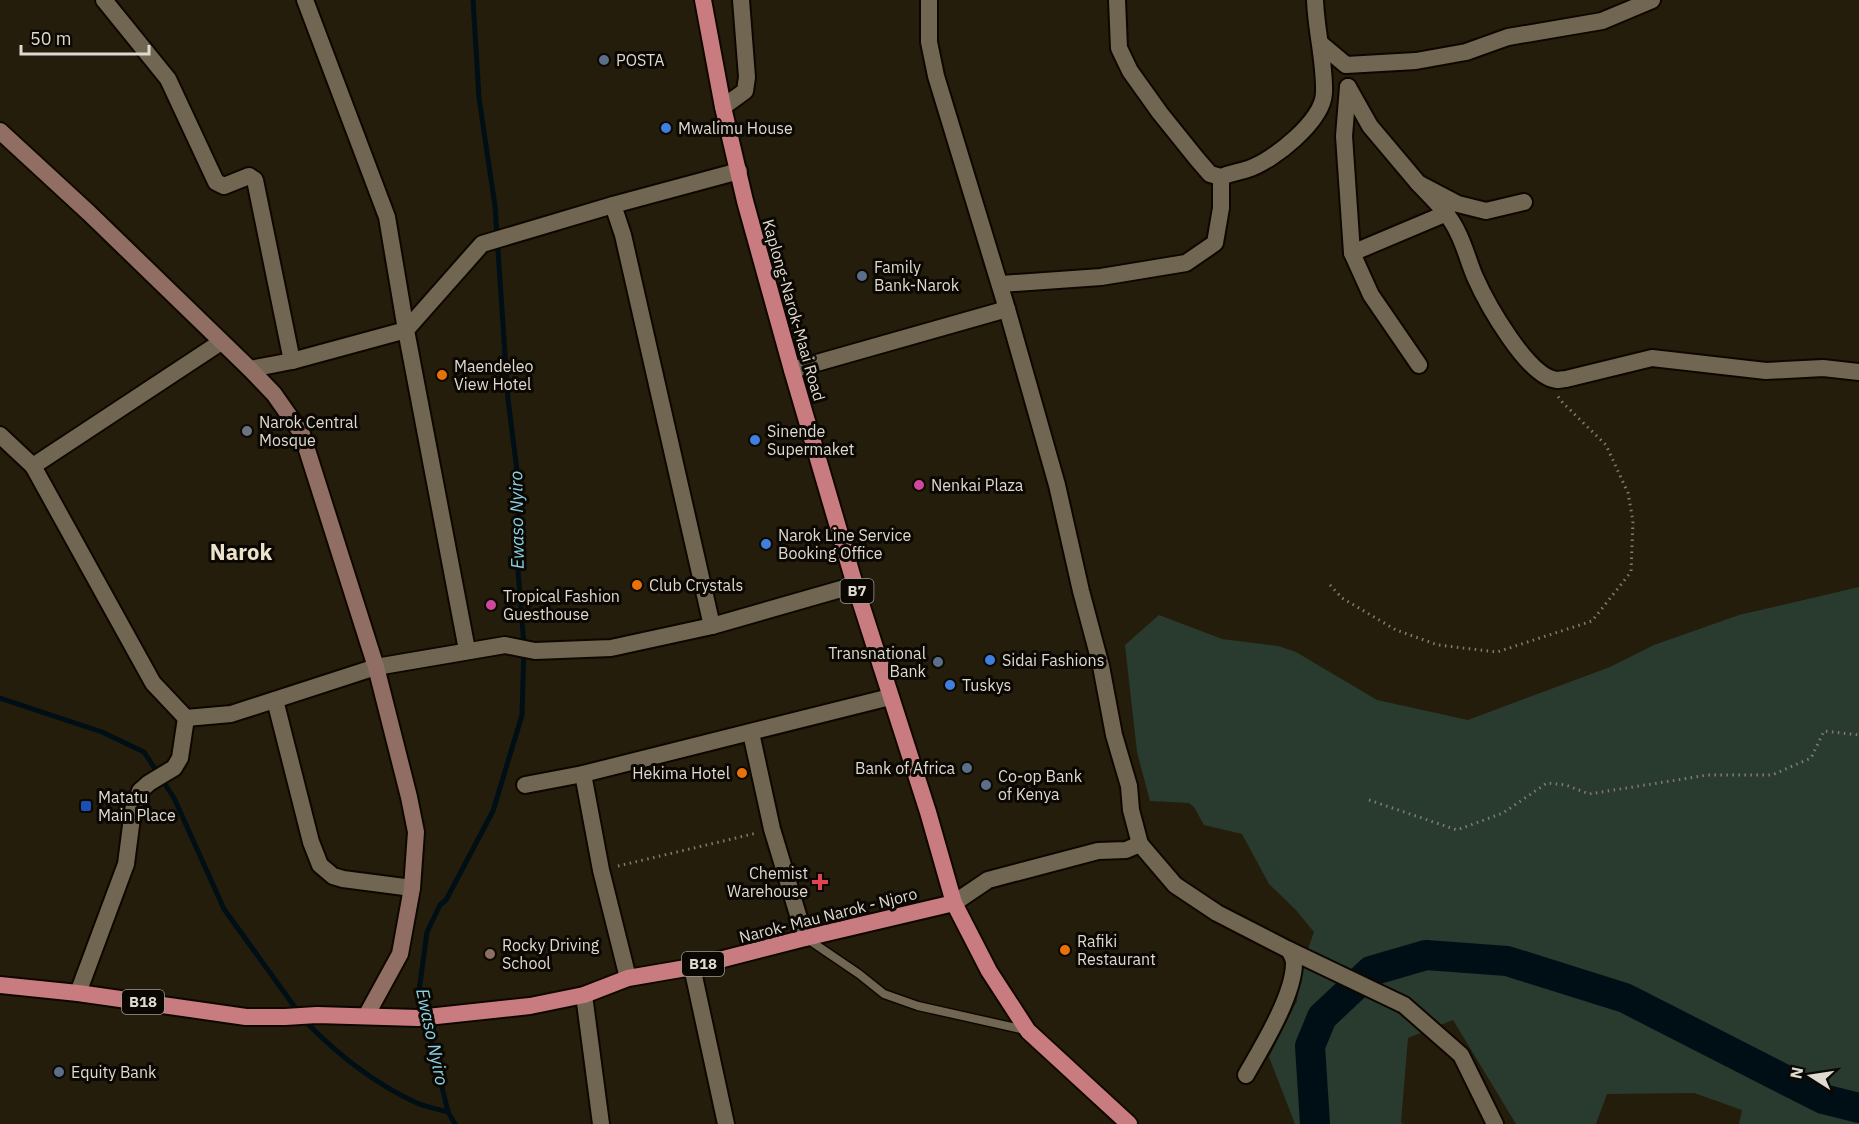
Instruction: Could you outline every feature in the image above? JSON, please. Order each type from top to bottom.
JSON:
[{"type":"highway","name":"Kaplong-Narok-Maai Road","points":[[703,0],[723,107],[740,171],[745,201],[855,585],[928,812],[954,903],[989,971],[1028,1031],[1129,1124]]},
{"type":"highway","name":"Narok- Mau Narok - Njoro","points":[[0,985],[78,993],[246,1017],[317,1015],[418,1018],[530,1006],[584,994],[628,978],[692,967],[954,903]]},
{"type":"main road","points":[[0,131],[89,213],[250,369],[274,394],[302,434],[376,667],[416,832],[412,888],[400,954],[366,1016]]},
{"type":"street","points":[[104,0],[168,79],[216,182],[224,186],[249,176],[255,180],[292,361]]},
{"type":"street","points":[[305,0],[387,217],[406,330],[467,650]]},
{"type":"street","points":[[723,107],[745,91],[747,77],[741,0]]},
{"type":"street","points":[[929,0],[929,42],[936,76],[1001,284],[1057,485],[1101,666],[1114,735],[1140,844],[1175,885],[1217,913],[1404,1005],[1461,1055],[1495,1124]]},
{"type":"street","points":[[1117,0],[1119,48],[1130,71],[1197,159],[1210,174],[1221,177],[1235,171],[1249,169],[1277,153],[1309,125],[1320,108],[1324,94],[1315,0]]},
{"type":"street","points":[[1321,44],[1346,65],[1416,62],[1466,51],[1508,37],[1602,21],[1652,0]]},
{"type":"street","points":[[1346,65],[1348,87],[1344,136],[1352,253],[1371,295],[1419,365]]},
{"type":"street","points":[[1348,87],[1370,126],[1418,183],[1447,213],[1459,234],[1475,277],[1502,327],[1526,359],[1545,376],[1556,380],[1566,379],[1652,358],[1766,371],[1823,368],[1859,372]]},
{"type":"street","points":[[250,369],[292,361],[406,330],[482,244],[613,205],[740,171]]},
{"type":"street","points":[[1001,284],[1101,277],[1186,263],[1215,243],[1221,207],[1221,177]]},
{"type":"street","points":[[1418,183],[1458,204],[1486,211],[1524,202]]},
{"type":"street","points":[[613,205],[623,235],[645,327],[712,626]]},
{"type":"street","points":[[1352,253],[1447,213]]},
{"type":"street","points":[[792,370],[1007,309]]},
{"type":"street","points":[[33,466],[221,342]]},
{"type":"street","points":[[0,435],[33,466],[153,683],[186,718]]},
{"type":"street","points":[[186,718],[231,714],[376,667],[467,650],[505,645],[535,651],[610,648],[712,626],[855,585]]},
{"type":"street","points":[[525,785],[583,774],[890,697]]},
{"type":"street","points":[[275,700],[311,842],[320,865],[333,876],[343,879],[412,888]]},
{"type":"street","points":[[78,993],[126,864],[133,810],[140,791],[174,768],[180,758],[186,718]]},
{"type":"street","points":[[751,733],[772,829],[805,938]]},
{"type":"street","points":[[583,774],[602,870],[628,978]]},
{"type":"street","points":[[954,903],[988,880],[1098,851],[1126,850],[1140,844]]},
{"type":"street","points":[[1246,1075],[1274,1026],[1291,982],[1295,961],[1289,950]]},
{"type":"street","points":[[692,967],[726,1124]]},
{"type":"street","points":[[584,994],[601,1124]]},
{"type":"lane","points":[[805,938],[859,974],[884,994],[918,1006],[1028,1031]]},
{"type":"path","points":[[1329,585],[1342,598],[1396,630],[1438,645],[1497,652],[1592,621],[1632,572],[1633,521],[1628,493],[1606,445],[1563,403],[1545,376]]},
{"type":"path","points":[[1369,800],[1457,830],[1503,813],[1547,783],[1566,785],[1589,794],[1708,775],[1772,775],[1811,758],[1824,731],[1859,735]]},
{"type":"path","points":[[602,870],[772,829]]},
{"type":"green space","points":[[1859,587],[1859,1124],[1739,1124],[1742,1110],[1694,1093],[1607,1094],[1596,1124],[1516,1124],[1453,1020],[1408,1038],[1401,1122],[1403,1124],[1295,1124],[1269,1057],[1297,1001],[1300,971],[1314,932],[1296,910],[1269,884],[1242,834],[1204,825],[1194,807],[1189,803],[1150,801],[1137,752],[1125,645],[1159,615],[1222,639],[1278,646],[1296,652],[1377,700],[1468,720],[1610,667],[1654,645],[1739,615]]},
{"type":"waterway","name":"Ewaso Nyiro","points":[[455,1124],[448,1112],[419,991],[427,932],[493,811],[522,715],[524,646],[518,570],[519,487],[508,399],[495,206],[479,98],[473,0]]},
{"type":"waterway","points":[[0,698],[102,732],[144,752],[174,798],[224,909],[299,1013]]},
{"type":"waterway","points":[[1315,1124],[1310,1046],[1322,1017],[1371,971],[1426,955],[1507,961],[1625,998],[1823,1099],[1859,1108]]},
{"type":"waterway","points":[[305,1021],[343,1056],[386,1087],[417,1103],[448,1112]]},
{"type":"place","name":"POSTA","points":[[604,60]]},
{"type":"place","name":"Mwalimu House","points":[[666,128]]},
{"type":"place","name":"Family Bank-Narok","points":[[862,276]]},
{"type":"place","name":"Maendeleo View Hotel","points":[[442,375]]},
{"type":"place","name":"Narok Central Mosque","points":[[247,431]]},
{"type":"place","name":"Sinende Supermaket","points":[[755,440]]},
{"type":"place","name":"Nenkai Plaza","points":[[919,485]]},
{"type":"place","name":"Narok Line Service Booking Office","points":[[766,544]]},
{"type":"place","name":"Club Crystals","points":[[637,585]]},
{"type":"place","name":"Tropical Fashion Guesthouse","points":[[491,605]]},
{"type":"place","name":"Sidai Fashions","points":[[990,660]]},
{"type":"place","name":"Transnational Bank","points":[[938,662]]},
{"type":"place","name":"Tuskys","points":[[950,685]]},
{"type":"place","name":"Bank of Africa","points":[[967,768]]},
{"type":"place","name":"Hekima Hotel","points":[[742,773]]},
{"type":"place","name":"Co-op Bank of Kenya","points":[[986,785]]},
{"type":"place","name":"Matatu Main Place","points":[[86,806]]},
{"type":"place","name":"Chemist Warehouse","points":[[820,882]]},
{"type":"place","name":"Rafiki Restaurant","points":[[1065,950]]},
{"type":"place","name":"Rocky Driving School","points":[[490,954]]},
{"type":"place","name":"Equity Bank","points":[[59,1072]]},
{"type":"district","name":"Narok","points":[[241,552]]}]
